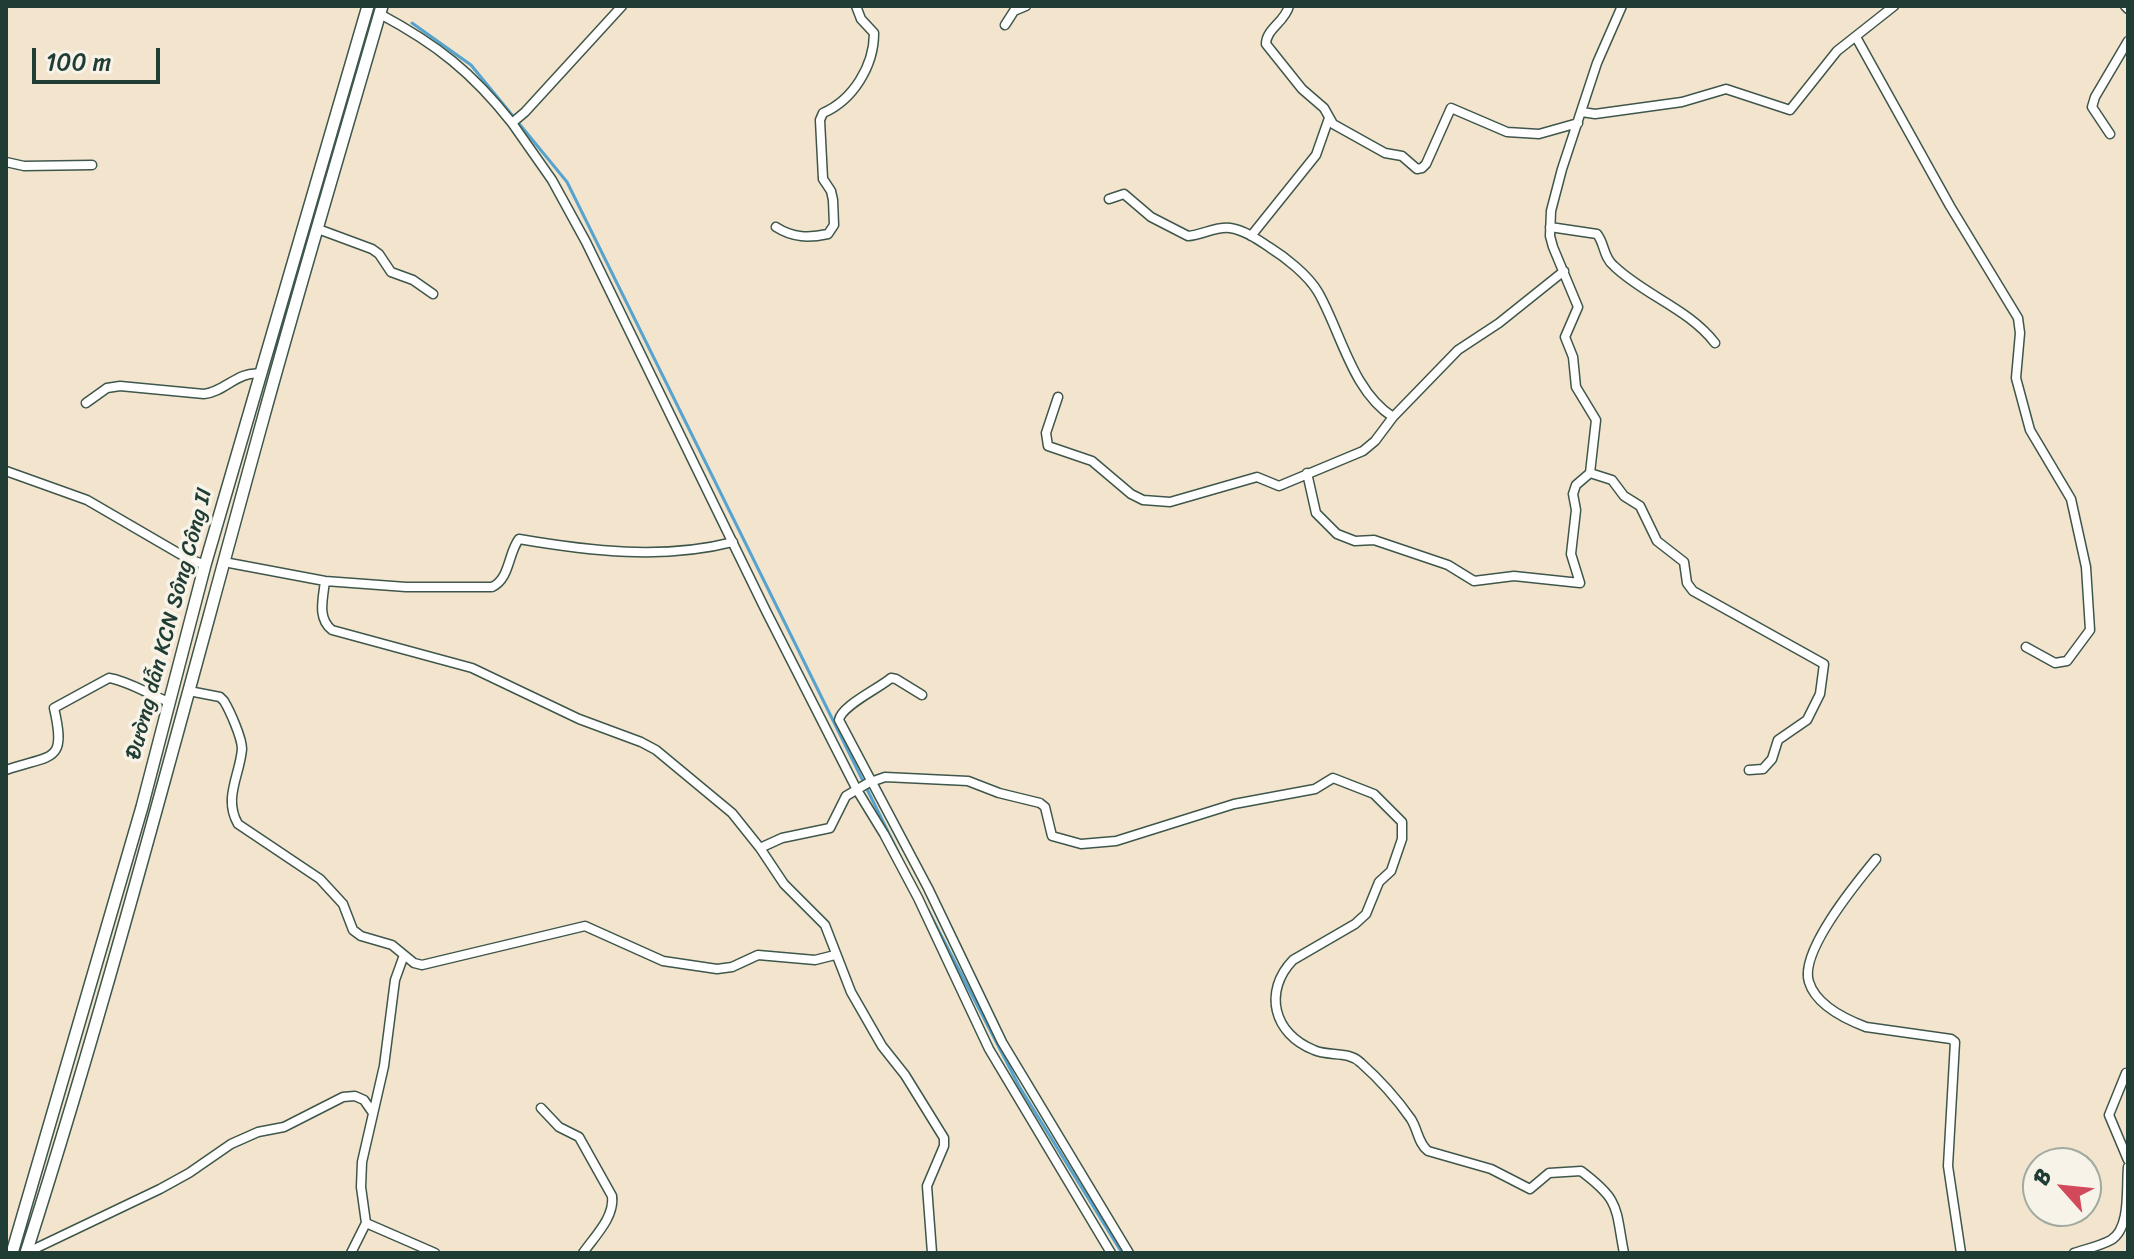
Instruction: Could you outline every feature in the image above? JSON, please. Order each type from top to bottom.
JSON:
[{"type":"street","name":"Đường dẫn KCN Sông Công II","points":[[12,1253],[142,807],[205,565],[368,6]]},
{"type":"street","points":[[513,122],[622,6]]},
{"type":"street","points":[[776,227],[786,234],[804,237],[828,234],[834,225],[831,191],[823,179],[820,120],[823,113],[841,103],[866,72],[874,33],[861,19],[856,6]]},
{"type":"street","points":[[1005,25],[1014,11],[1026,6]]},
{"type":"street","points":[[1289,6],[1284,19],[1267,35],[1266,44],[1338,127],[1385,153],[1402,156],[1417,169],[1426,164],[1451,108],[1507,132],[1544,134],[1578,123]]},
{"type":"street","points":[[1307,473],[1316,513],[1328,527],[1349,540],[1374,540],[1448,565],[1474,581],[1514,576],[1578,584],[1571,554],[1576,510],[1573,494],[1576,485],[1590,473],[1596,420],[1573,381],[1573,357],[1565,337],[1578,307],[1553,247],[1550,227],[1562,169],[1597,63],[1622,6]]},
{"type":"street","points":[[1582,112],[1595,114],[1682,102],[1726,89],[1790,110],[1822,67],[1894,6]]},
{"type":"street","name":"Đường dẫn KCN Sông Công II","points":[[26,1253],[58,1152],[381,10]]},
{"type":"street","points":[[381,10],[432,44],[484,89],[513,122],[552,180],[586,242],[733,542],[865,785],[928,888],[1002,1042],[1129,1253]]},
{"type":"street","points":[[1856,37],[1950,206],[2018,318],[2020,333],[2016,378],[2030,430],[2071,499],[2086,567],[2090,630],[2085,641],[2067,661],[2055,663],[2026,647]]},
{"type":"street","points":[[2110,134],[2092,107],[2128,41]]},
{"type":"street","points":[[1251,236],[1316,155],[1329,118]]},
{"type":"street","points":[[6,162],[24,166],[92,165]]},
{"type":"street","points":[[1109,199],[1124,194],[1151,217],[1188,236],[1226,228],[1251,236],[1279,253],[1314,288],[1363,386],[1393,417]]},
{"type":"street","points":[[1550,227],[1597,234],[1610,263],[1631,281],[1693,321],[1715,343]]},
{"type":"street","points":[[318,229],[372,249],[391,272],[413,280],[433,294]]},
{"type":"street","points":[[1058,397],[1046,433],[1048,446],[1092,461],[1131,494],[1143,500],[1170,502],[1257,477],[1279,486],[1363,451],[1458,350],[1499,323],[1564,271]]},
{"type":"street","points":[[86,403],[107,388],[120,386],[208,393],[248,373],[261,374]]},
{"type":"street","points":[[251,412],[264,415]]},
{"type":"street","points":[[6,471],[87,500],[185,557],[205,565]]},
{"type":"street","points":[[1590,473],[1612,480],[1624,496],[1643,509],[1657,541],[1684,562],[1687,583],[1693,591],[1824,664],[1820,694],[1807,720],[1778,740],[1772,759],[1763,769],[1749,770]]},
{"type":"street","points":[[224,562],[325,581],[406,587],[492,587],[503,578],[513,546],[519,539],[641,553],[690,552],[733,542]]},
{"type":"street","points":[[325,581],[322,614],[324,624],[332,630],[472,668],[579,719],[641,742],[656,750],[732,813],[784,884],[825,925],[847,985],[882,1046],[905,1075],[944,1138],[944,1146],[927,1186],[932,1253]]},
{"type":"street","points":[[6,770],[54,753],[60,741],[54,708],[109,678],[169,702]]},
{"type":"street","points":[[922,695],[891,678],[840,713],[839,720],[884,834],[918,898],[989,1049],[1111,1253]]},
{"type":"street","points":[[189,691],[220,697],[240,737],[241,751],[232,798],[238,824],[320,879],[343,904],[353,930],[361,936],[392,945],[422,965],[585,926],[663,961],[717,969],[732,967],[758,955],[815,960],[835,955]]},
{"type":"street","points":[[760,848],[782,838],[830,828],[843,801],[865,785],[892,776],[975,783],[999,793],[1040,803],[1045,807],[1052,836],[1081,844],[1122,840],[1234,804],[1315,789],[1331,779],[1369,791],[1401,819],[1402,839],[1389,874],[1379,882],[1366,914],[1355,924],[1293,960],[1284,969],[1275,992],[1275,1005],[1287,1030],[1311,1049],[1350,1056],[1361,1063],[1413,1121],[1421,1144],[1428,1151],[1491,1169],[1530,1189],[1549,1173],[1581,1171],[1611,1196],[1624,1253]]},
{"type":"street","points":[[1876,859],[1831,919],[1816,948],[1807,978],[1811,989],[1827,1007],[1853,1022],[1866,1027],[1955,1042],[1948,1166],[1961,1253]]},
{"type":"street","points":[[351,1253],[366,1223],[361,1187],[362,1162],[384,1066],[395,980],[404,955]]},
{"type":"street","points":[[2126,1073],[2109,1115],[2128,1160]]},
{"type":"street","points":[[26,1253],[160,1189],[231,1144],[258,1132],[284,1127],[343,1097],[355,1096],[364,1100],[373,1113]]},
{"type":"street","points":[[541,1108],[559,1127],[579,1137],[612,1196],[610,1214],[583,1253]]},
{"type":"street","points":[[43,1147],[58,1152]]},
{"type":"street","points":[[2074,1253],[2119,1233],[2124,1222],[2128,1167]]},
{"type":"street","points":[[1066,1178],[1081,1173]]},
{"type":"street","points":[[366,1223],[435,1253]]},
{"type":"waterway","points":[[412,23],[471,65],[567,182],[904,864]]},
{"type":"waterway","points":[[928,910],[1019,1086],[1122,1253]]}]
